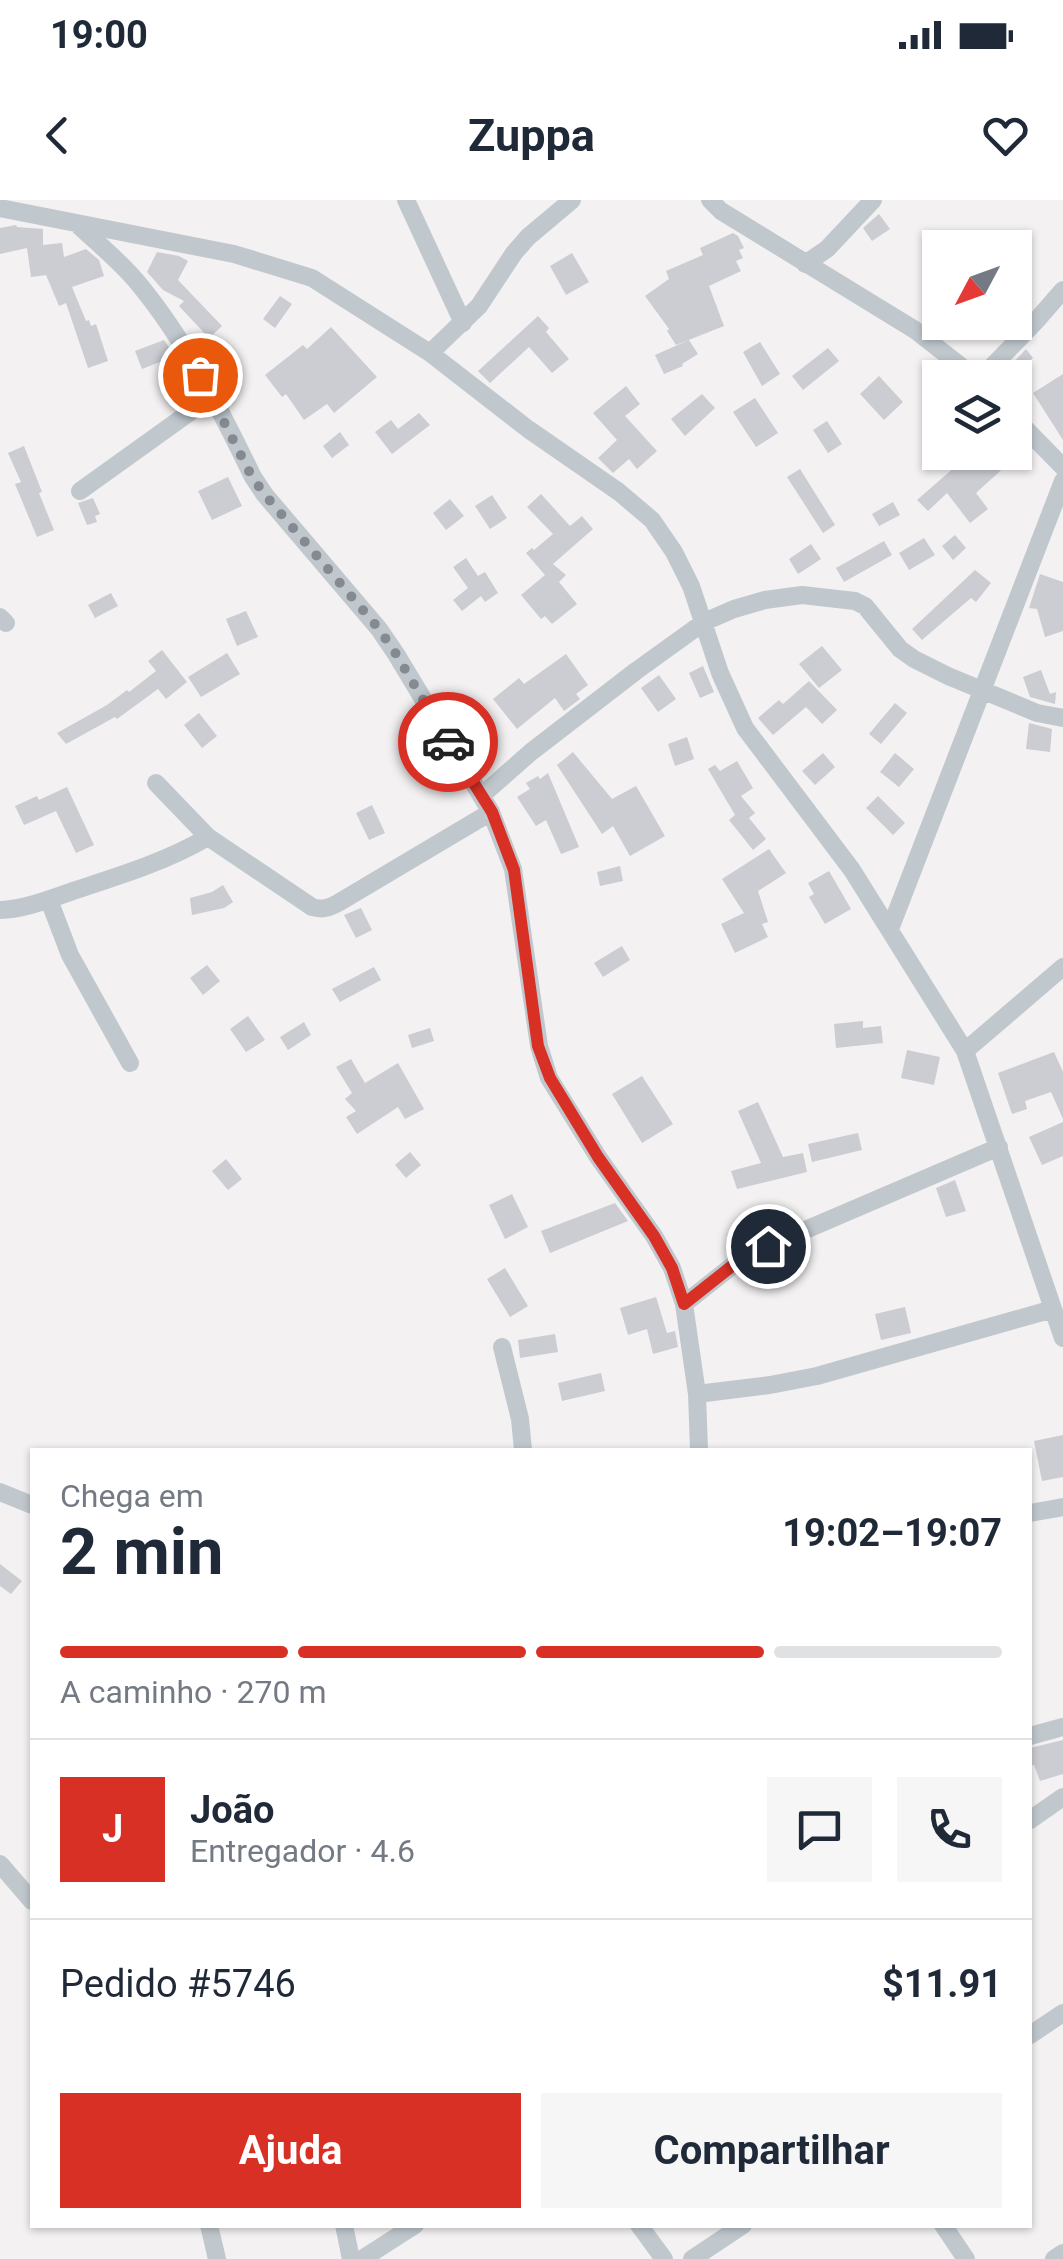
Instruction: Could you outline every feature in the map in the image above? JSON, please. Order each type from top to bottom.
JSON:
[{"type":"street","points":[[406,200],[463,322]]},
{"type":"street","points":[[430,354],[480,306],[528,237],[572,200]]},
{"type":"street","points":[[710,200],[804,264],[915,330],[954,360]]},
{"type":"street","points":[[804,264],[827,248],[873,200]]},
{"type":"street","points":[[0,208],[234,254],[312,278],[430,354],[652,520],[683,569],[720,673],[745,728],[852,870],[965,1050],[1063,1338]]},
{"type":"street","points":[[76,223],[134,279],[165,317],[188,353],[252,477],[379,629],[486,804],[514,870],[538,1046],[550,1078],[598,1157],[654,1236],[672,1268],[684,1304],[697,1394],[699,1448]]},
{"type":"street","points":[[824,276],[827,248]]},
{"type":"street","points":[[997,360],[1063,290]]},
{"type":"street","points":[[80,491],[211,397]]},
{"type":"street","points":[[1032,435],[1063,467]]},
{"type":"street","points":[[890,929],[1063,480]]},
{"type":"street","points":[[156,782],[208,837],[312,907],[324,909],[486,804],[542,743],[704,622],[734,609],[802,595],[855,601],[914,659],[1036,713],[1063,718]]},
{"type":"street","points":[[0,910],[49,900],[179,854],[208,837]]},
{"type":"street","points":[[49,900],[70,955],[130,1063]]},
{"type":"street","points":[[965,1050],[1063,967]]},
{"type":"street","points":[[684,1304],[732,1266],[768,1246],[999,1148]]},
{"type":"street","points":[[697,1394],[817,1376],[1053,1309]]},
{"type":"street","points":[[502,1347],[520,1419],[522,1448]]},
{"type":"street","points":[[0,1492],[30,1504]]},
{"type":"street","points":[[1032,1513],[1063,1507]]},
{"type":"street","points":[[1032,1735],[1063,1727]]},
{"type":"street","points":[[1032,1819],[1063,1798]]},
{"type":"street","points":[[0,1864],[30,1899]]},
{"type":"street","points":[[1032,2034],[1063,2014]]},
{"type":"street","points":[[210,2228],[217,2259]]},
{"type":"street","points":[[345,2228],[352,2259]]},
{"type":"street","points":[[362,2259],[409,2228]]},
{"type":"street","points":[[640,2228],[664,2259]]},
{"type":"street","points":[[692,2259],[738,2228]]},
{"type":"street","points":[[945,2228],[966,2259]]},
{"type":"street","points":[[1054,2259],[1063,2253]]},
{"type":"building","points":[[879,214],[890,229],[872,241],[863,228]]},
{"type":"building","points":[[16,225],[43,229],[43,245],[62,243],[64,257],[86,249],[99,260],[104,276],[72,287],[86,321],[91,326],[96,324],[108,361],[88,368],[66,303],[59,306],[46,275],[31,277],[27,248],[0,254],[0,228]]},
{"type":"building","points":[[733,233],[744,248],[739,250],[743,258],[736,261],[741,271],[709,286],[724,326],[676,345],[645,296],[669,279],[666,271],[703,255],[700,248]]},
{"type":"building","points":[[157,252],[188,261],[178,280],[222,326],[209,338],[179,306],[184,301],[163,290],[147,272]]},
{"type":"building","points":[[572,253],[589,282],[566,295],[550,266]]},
{"type":"building","points":[[280,296],[292,304],[275,328],[263,319]]},
{"type":"building","points":[[538,316],[569,359],[552,373],[529,347],[490,383],[478,371]]},
{"type":"building","points":[[331,327],[377,377],[334,413],[327,404],[304,420],[286,394],[282,397],[265,375],[303,345],[307,349]]},
{"type":"building","points":[[164,340],[175,356],[142,369],[135,351]]},
{"type":"building","points":[[689,340],[698,354],[664,374],[655,355]]},
{"type":"building","points":[[760,342],[780,374],[762,386],[743,352]]},
{"type":"building","points":[[828,348],[839,361],[803,390],[792,376]]},
{"type":"building","points":[[1026,349],[1033,358],[1031,360],[1016,360]]},
{"type":"building","points":[[1063,374],[1063,440],[1033,393]]},
{"type":"building","points":[[879,376],[903,402],[884,420],[860,394]]},
{"type":"building","points":[[626,386],[640,404],[625,416],[657,451],[637,469],[629,459],[613,473],[598,458],[617,440],[593,413]]},
{"type":"building","points":[[702,394],[715,408],[685,436],[671,419]]},
{"type":"building","points":[[755,398],[778,433],[756,447],[733,412]]},
{"type":"building","points":[[419,413],[430,425],[392,454],[375,432],[391,420],[398,429]]},
{"type":"building","points":[[827,421],[842,444],[828,453],[813,430]]},
{"type":"building","points":[[340,432],[349,445],[332,458],[323,446]]},
{"type":"building","points":[[24,446],[54,530],[37,537],[15,484],[21,482],[8,453]]},
{"type":"building","points":[[800,469],[835,525],[823,533],[787,477]]},
{"type":"building","points":[[951,470],[1001,470],[976,493],[988,509],[970,523],[947,493],[928,511],[917,500]]},
{"type":"building","points":[[228,477],[242,506],[212,520],[198,491]]},
{"type":"building","points":[[541,494],[570,526],[582,516],[593,529],[553,564],[566,575],[559,582],[577,604],[552,624],[545,616],[541,619],[521,595],[545,575],[526,553],[553,534],[527,507]]},
{"type":"building","points":[[492,495],[507,518],[490,529],[475,506]]},
{"type":"building","points":[[93,498],[100,514],[95,516],[97,522],[87,525],[78,503]]},
{"type":"building","points":[[450,499],[464,516],[446,530],[433,513]]},
{"type":"building","points":[[893,502],[900,515],[879,526],[872,514]]},
{"type":"building","points":[[955,535],[966,548],[953,560],[942,546]]},
{"type":"building","points":[[924,538],[935,555],[909,570],[899,553]]},
{"type":"building","points":[[884,541],[892,555],[844,582],[836,568]]},
{"type":"building","points":[[811,544],[821,559],[798,574],[789,559]]},
{"type":"building","points":[[466,558],[478,576],[485,572],[498,593],[485,602],[481,596],[462,611],[453,600],[468,588],[453,567]]},
{"type":"building","points":[[975,570],[991,583],[976,602],[971,598],[922,640],[912,629]]},
{"type":"building","points":[[1040,574],[1063,582],[1063,631],[1045,637],[1037,609],[1029,608]]},
{"type":"building","points":[[111,593],[118,606],[95,618],[88,605]]},
{"type":"building","points":[[246,611],[258,637],[237,646],[226,619]]},
{"type":"building","points":[[822,646],[842,670],[819,688],[799,664]]},
{"type":"building","points":[[162,650],[187,682],[166,699],[158,689],[117,719],[66,744],[57,733],[129,692],[156,671],[148,661]]},
{"type":"building","points":[[227,653],[240,674],[201,697],[188,677]]},
{"type":"building","points":[[566,654],[588,685],[576,694],[580,699],[564,711],[555,698],[517,729],[493,699],[519,678],[524,684]]},
{"type":"building","points":[[703,666],[714,692],[700,698],[689,673]]},
{"type":"building","points":[[1041,670],[1050,694],[1056,692],[1055,704],[1030,697],[1023,677]]},
{"type":"building","points":[[659,675],[676,699],[658,712],[641,688]]},
{"type":"building","points":[[809,681],[837,710],[822,724],[806,707],[773,735],[758,718],[779,700],[783,704]]},
{"type":"building","points":[[895,703],[907,713],[881,744],[869,734]]},
{"type":"building","points":[[199,713],[217,736],[202,748],[184,725]]},
{"type":"building","points":[[1029,723],[1052,729],[1050,752],[1026,749]]},
{"type":"building","points":[[687,737],[694,759],[675,766],[668,744]]},
{"type":"building","points":[[573,752],[612,799],[636,786],[665,836],[630,856],[613,826],[602,834],[557,765]]},
{"type":"building","points":[[823,753],[835,767],[815,785],[802,771]]},
{"type":"building","points":[[895,753],[914,769],[899,787],[880,772]]},
{"type":"building","points":[[737,761],[753,788],[741,796],[755,813],[749,818],[766,839],[753,850],[729,820],[735,815],[708,769],[715,765],[720,771]]},
{"type":"building","points":[[548,773],[579,847],[561,854],[546,820],[536,826],[517,797],[530,789],[526,783]]},
{"type":"building","points":[[67,787],[94,845],[76,853],[56,811],[24,825],[15,806]]},
{"type":"building","points":[[878,796],[905,823],[893,835],[866,808]]},
{"type":"building","points":[[372,805],[385,833],[369,840],[356,813]]},
{"type":"building","points":[[769,849],[786,873],[758,891],[768,922],[762,924],[768,937],[735,953],[721,924],[744,913],[722,879]]},
{"type":"building","points":[[620,866],[623,881],[600,886],[597,872]]},
{"type":"building","points":[[829,871],[851,909],[825,924],[809,897],[814,894],[808,883]]},
{"type":"building","points":[[223,885],[233,902],[192,915],[190,898]]},
{"type":"building","points":[[361,908],[372,930],[356,938],[344,915]]},
{"type":"building","points":[[622,946],[630,960],[603,977],[594,963]]},
{"type":"building","points":[[207,965],[220,981],[203,995],[190,978]]},
{"type":"building","points":[[374,967],[381,980],[340,1002],[332,989]]},
{"type":"building","points":[[248,1016],[265,1040],[246,1052],[230,1029]]},
{"type":"building","points":[[863,1021],[863,1028],[881,1026],[883,1043],[836,1048],[834,1024]]},
{"type":"building","points":[[304,1022],[311,1035],[288,1050],[280,1037]]},
{"type":"building","points":[[430,1028],[434,1041],[412,1048],[408,1035]]},
{"type":"building","points":[[907,1050],[940,1057],[934,1085],[901,1078]]},
{"type":"building","points":[[1054,1052],[1063,1072],[1063,1119],[1051,1092],[1025,1101],[1027,1109],[1012,1114],[998,1073]]},
{"type":"building","points":[[351,1059],[365,1083],[398,1063],[424,1109],[405,1119],[398,1107],[357,1134],[346,1117],[356,1111],[345,1099],[352,1093],[336,1067]]},
{"type":"building","points":[[642,1076],[673,1124],[642,1143],[612,1094]]},
{"type":"building","points":[[758,1102],[783,1157],[803,1153],[807,1172],[737,1189],[731,1171],[761,1163],[738,1111]]},
{"type":"building","points":[[1063,1122],[1063,1156],[1042,1165],[1029,1137]]},
{"type":"building","points":[[858,1133],[862,1150],[812,1162],[808,1144]]},
{"type":"building","points":[[410,1152],[421,1165],[406,1178],[395,1165]]},
{"type":"building","points":[[226,1159],[242,1179],[228,1190],[212,1171]]},
{"type":"building","points":[[955,1180],[966,1211],[946,1217],[936,1188]]},
{"type":"building","points":[[512,1194],[528,1227],[505,1239],[489,1205]]},
{"type":"building","points":[[615,1203],[628,1221],[550,1253],[541,1231]]},
{"type":"building","points":[[505,1268],[528,1306],[510,1317],[487,1279]]},
{"type":"building","points":[[656,1297],[667,1333],[675,1331],[678,1347],[653,1354],[647,1329],[628,1335],[620,1308]]},
{"type":"building","points":[[905,1307],[911,1333],[881,1340],[875,1314]]},
{"type":"building","points":[[555,1334],[558,1352],[520,1358],[518,1340]]},
{"type":"building","points":[[601,1373],[605,1391],[562,1401],[558,1383]]},
{"type":"building","points":[[1063,1435],[1063,1477],[1042,1481],[1034,1441]]},
{"type":"building","points":[[0,1564],[22,1581],[11,1594],[0,1586]]},
{"type":"building","points":[[1063,1740],[1063,1774],[1040,1781],[1032,1766],[1032,1748]]},
{"type":"way so far","points":[[200,375],[252,477],[379,629],[448,742]]},
{"type":"route","points":[[448,742],[492,812],[514,870],[538,1046],[550,1078],[598,1157],[654,1236],[672,1268],[684,1304],[732,1266],[768,1246]]}]
